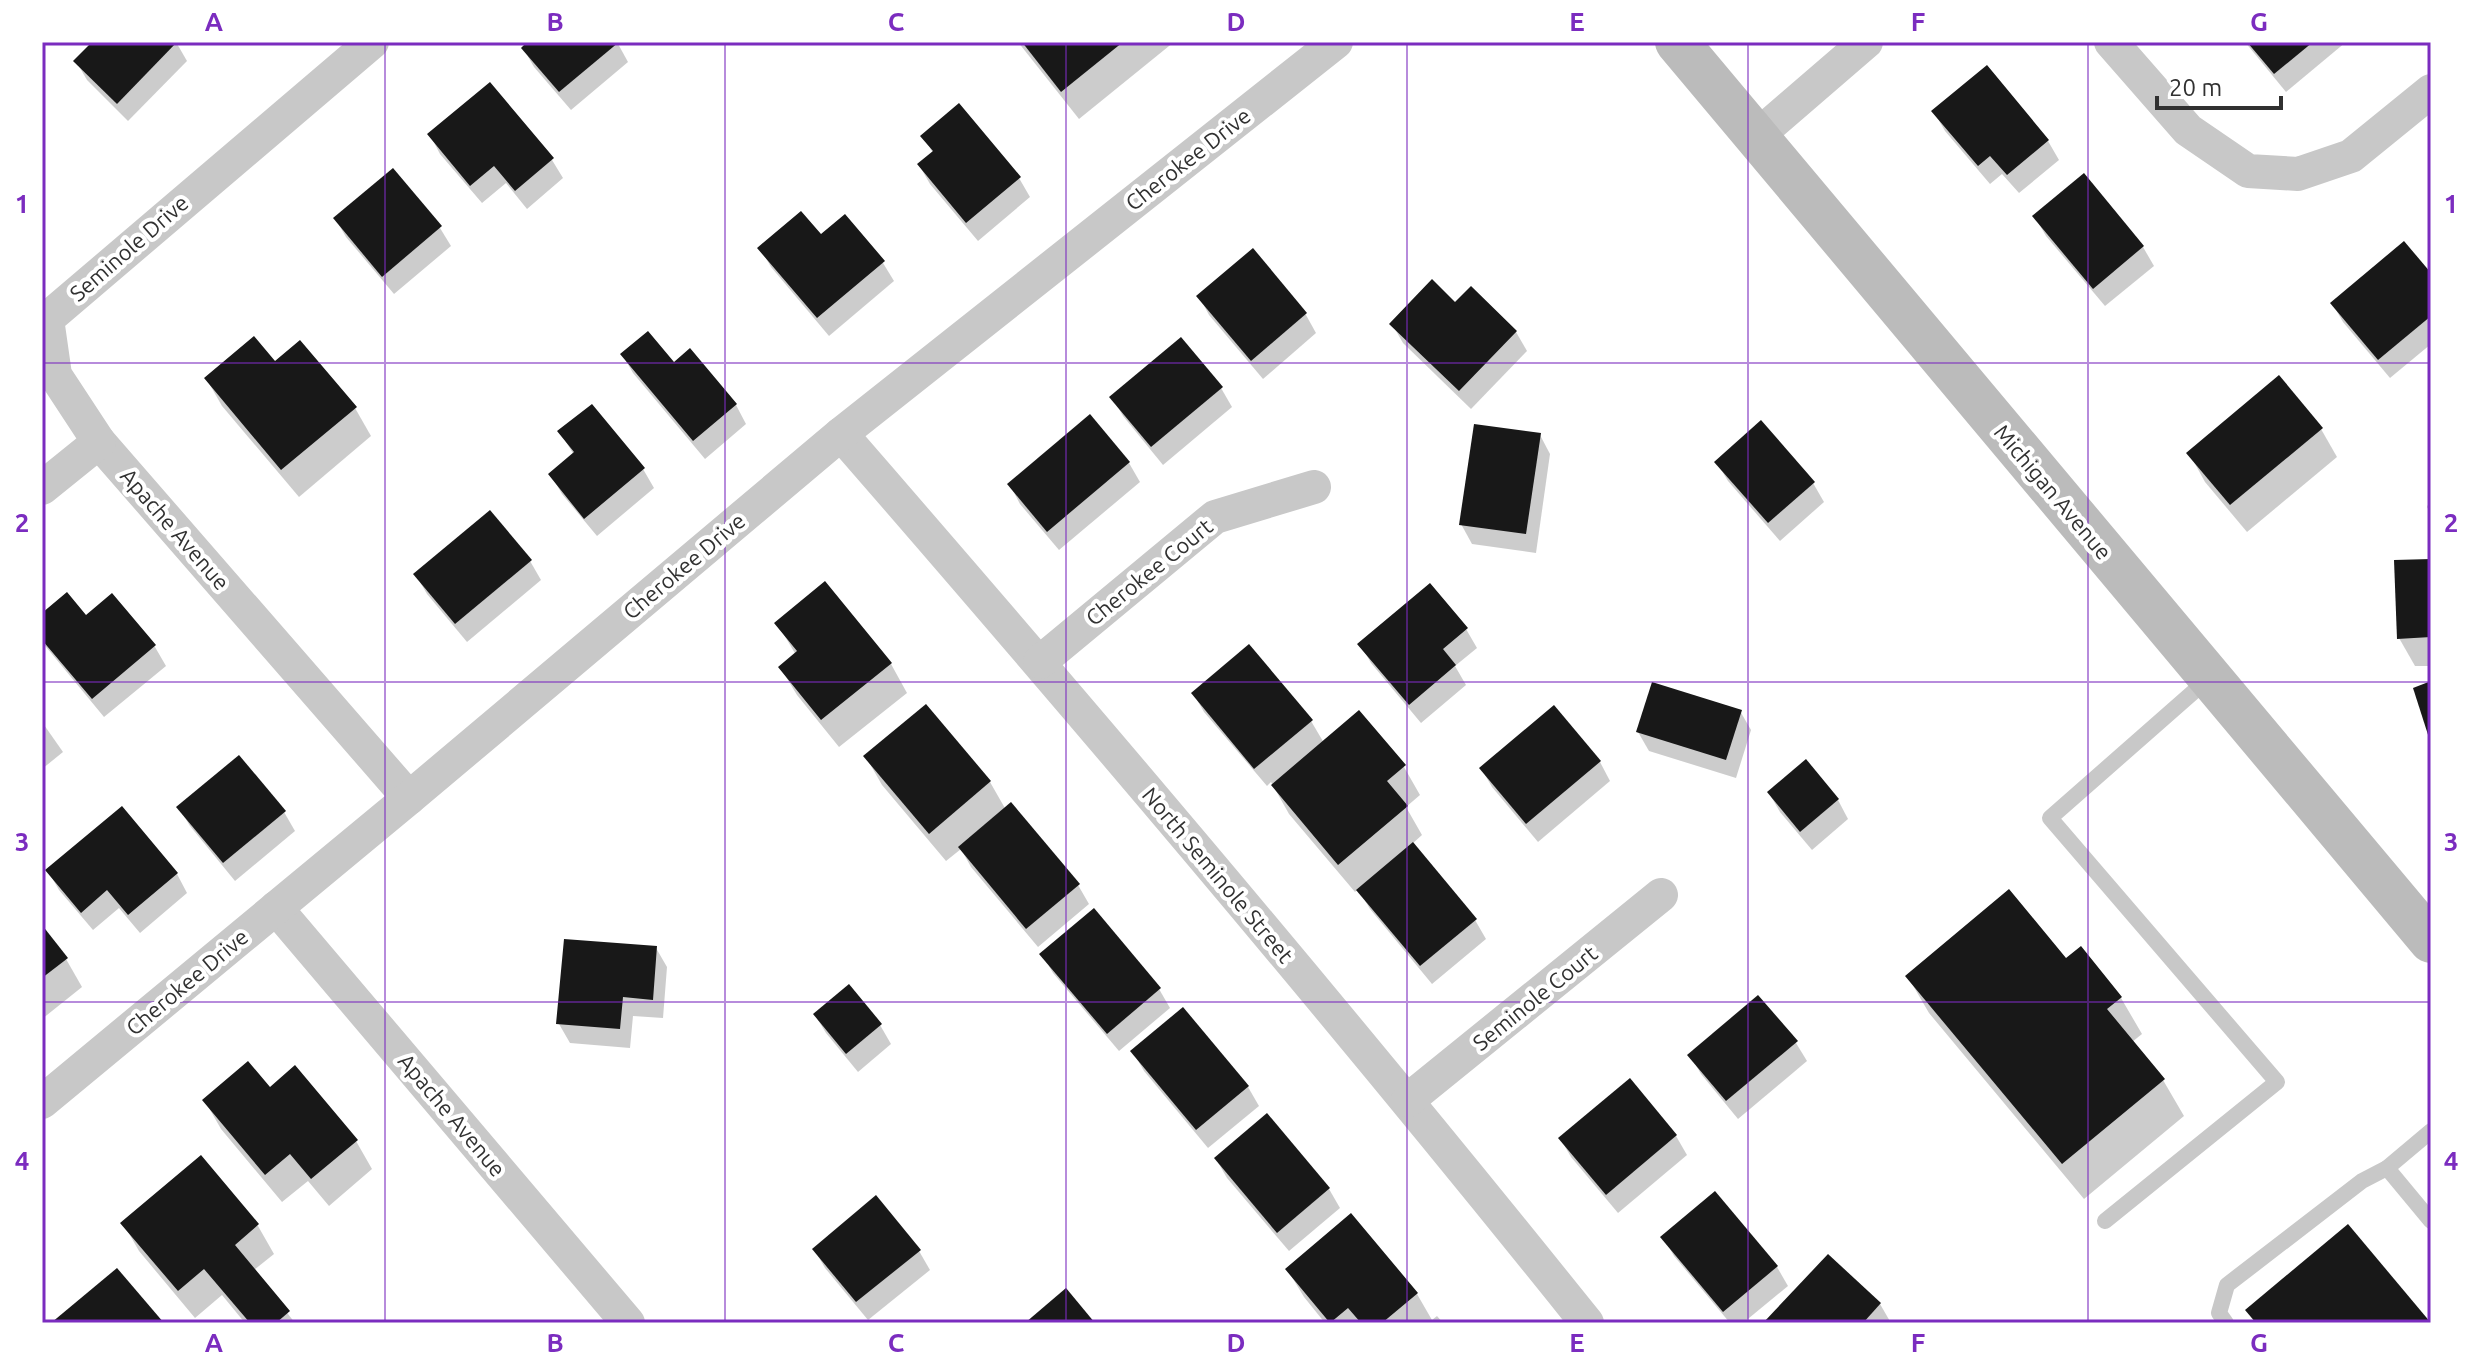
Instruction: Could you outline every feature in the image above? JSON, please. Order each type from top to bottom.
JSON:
[{"type":"main road","name":"Michigan Avenue","points":[[1677,42],[2431,941]]},
{"type":"street","name":"Cherokee Drive","points":[[42,1102],[841,434],[1336,42]]},
{"type":"street","points":[[1757,136],[1866,42]]},
{"type":"street","points":[[2111,42],[2188,130],[2248,171],[2298,174],[2351,156],[2431,91]]},
{"type":"street","name":"Seminole Drive","points":[[99,442],[55,375],[47,319],[352,48]]},
{"type":"street","name":"North Seminole Street","points":[[841,434],[1040,662],[1408,1100],[1587,1323]]},
{"type":"street","points":[[42,488],[99,442]]},
{"type":"street","name":"Apache Avenue","points":[[99,442],[409,798]]},
{"type":"street","name":"Cherokee Court","points":[[1040,662],[1215,517],[1314,487]]},
{"type":"street","name":"Seminole Court","points":[[1408,1100],[1661,895]]},
{"type":"street","name":"Apache Avenue","points":[[276,908],[628,1323]]},
{"type":"lane","points":[[2105,1221],[2277,1082],[2050,818],[2209,678]]},
{"type":"lane","points":[[2226,1323],[2219,1313],[2227,1285],[2362,1181],[2387,1168],[2431,1131]]},
{"type":"lane","points":[[2387,1168],[2431,1221]]},
{"type":"building","points":[[92,42],[177,42],[117,104],[73,61]]},
{"type":"building","points":[[527,42],[619,42],[559,92],[521,48]]},
{"type":"building","points":[[1022,42],[1123,42],[1061,92]]},
{"type":"building","points":[[2247,42],[2313,42],[2274,74]]},
{"type":"building","points":[[1987,65],[2049,140],[2007,175],[1990,156],[1978,166],[1931,111]]},
{"type":"building","points":[[490,82],[554,158],[515,191],[494,166],[470,186],[427,134]]},
{"type":"building","points":[[959,103],[1021,177],[966,223],[917,164],[933,151],[920,136]]},
{"type":"building","points":[[393,168],[442,226],[382,277],[333,218]]},
{"type":"building","points":[[2084,173],[2144,246],[2093,289],[2032,216]]},
{"type":"building","points":[[801,211],[821,234],[845,214],[885,261],[817,318],[757,248]]},
{"type":"building","points":[[2404,241],[2431,273],[2431,316],[2378,360],[2330,303]]},
{"type":"building","points":[[1253,248],[1307,313],[1251,361],[1196,296]]},
{"type":"building","points":[[1432,279],[1455,302],[1471,286],[1517,331],[1459,391],[1389,324]]},
{"type":"building","points":[[648,331],[674,362],[690,348],[737,404],[693,441],[620,354]]},
{"type":"building","points":[[254,336],[275,361],[300,340],[357,407],[281,470],[204,378]]},
{"type":"building","points":[[1181,337],[1223,387],[1151,447],[1109,397]]},
{"type":"building","points":[[2279,375],[2323,428],[2230,505],[2186,453]]},
{"type":"building","points":[[592,404],[645,468],[584,519],[548,474],[574,452],[557,431]]},
{"type":"building","points":[[1090,414],[1130,462],[1047,532],[1007,484]]},
{"type":"building","points":[[1761,420],[1815,482],[1768,523],[1714,462]]},
{"type":"building","points":[[1474,424],[1541,433],[1526,534],[1459,525]]},
{"type":"building","points":[[490,510],[532,560],[455,624],[413,574]]},
{"type":"building","points":[[2431,559],[2431,637],[2397,639],[2394,560]]},
{"type":"building","points":[[825,581],[892,663],[821,720],[778,667],[797,651],[774,623]]},
{"type":"building","points":[[1430,583],[1468,628],[1443,649],[1456,665],[1409,705],[1357,644]]},
{"type":"building","points":[[67,592],[86,615],[112,593],[156,645],[92,699],[42,640],[42,613]]},
{"type":"building","points":[[1249,644],[1313,720],[1254,769],[1191,693]]},
{"type":"building","points":[[2431,681],[2431,741],[2430,741],[2413,688]]},
{"type":"building","points":[[1652,682],[1742,710],[1726,760],[1636,732]]},
{"type":"building","points":[[926,704],[991,781],[929,834],[863,756]]},
{"type":"building","points":[[1554,705],[1601,761],[1526,824],[1479,768]]},
{"type":"building","points":[[1359,710],[1406,765],[1387,781],[1408,806],[1338,865],[1271,785]]},
{"type":"building","points":[[239,755],[286,811],[223,863],[176,807]]},
{"type":"building","points":[[1806,759],[1839,799],[1800,832],[1767,792]]},
{"type":"building","points":[[1011,802],[1080,884],[1026,929],[958,847]]},
{"type":"building","points":[[122,806],[178,873],[128,915],[107,890],[81,913],[45,870]]},
{"type":"building","points":[[1413,842],[1477,919],[1420,966],[1356,890]]},
{"type":"building","points":[[2009,889],[2066,958],[2081,946],[2122,997],[2107,1009],[2165,1079],[2062,1164],[1905,976]]},
{"type":"building","points":[[1094,908],[1161,988],[1107,1034],[1039,954]]},
{"type":"building","points":[[42,925],[68,958],[42,978]]},
{"type":"building","points":[[564,939],[657,946],[653,1000],[623,997],[620,1029],[556,1024]]},
{"type":"building","points":[[849,984],[882,1024],[846,1054],[813,1014]]},
{"type":"building","points":[[1758,995],[1798,1041],[1726,1101],[1687,1055]]},
{"type":"building","points":[[1183,1007],[1249,1086],[1196,1130],[1130,1051]]},
{"type":"building","points":[[248,1061],[270,1087],[295,1065],[358,1140],[311,1179],[290,1154],[265,1175],[202,1100]]},
{"type":"building","points":[[1630,1078],[1677,1135],[1606,1195],[1558,1138]]},
{"type":"building","points":[[1267,1113],[1330,1188],[1277,1233],[1214,1158]]},
{"type":"building","points":[[201,1155],[259,1224],[235,1245],[290,1311],[276,1323],[250,1323],[204,1269],[178,1291],[120,1223]]},
{"type":"building","points":[[1715,1191],[1778,1266],[1723,1312],[1660,1237]]},
{"type":"building","points":[[876,1195],[921,1250],[856,1302],[812,1249]]},
{"type":"building","points":[[1351,1213],[1418,1293],[1382,1323],[1361,1323],[1348,1308],[1330,1323],[1285,1269]]},
{"type":"building","points":[[2348,1224],[2431,1323],[2256,1323],[2245,1310]]},
{"type":"building","points":[[1828,1254],[1881,1303],[1863,1323],[1763,1323]]},
{"type":"building","points":[[117,1268],[164,1323],[51,1323]]},
{"type":"building","points":[[1066,1288],[1095,1323],[1025,1323]]}]
